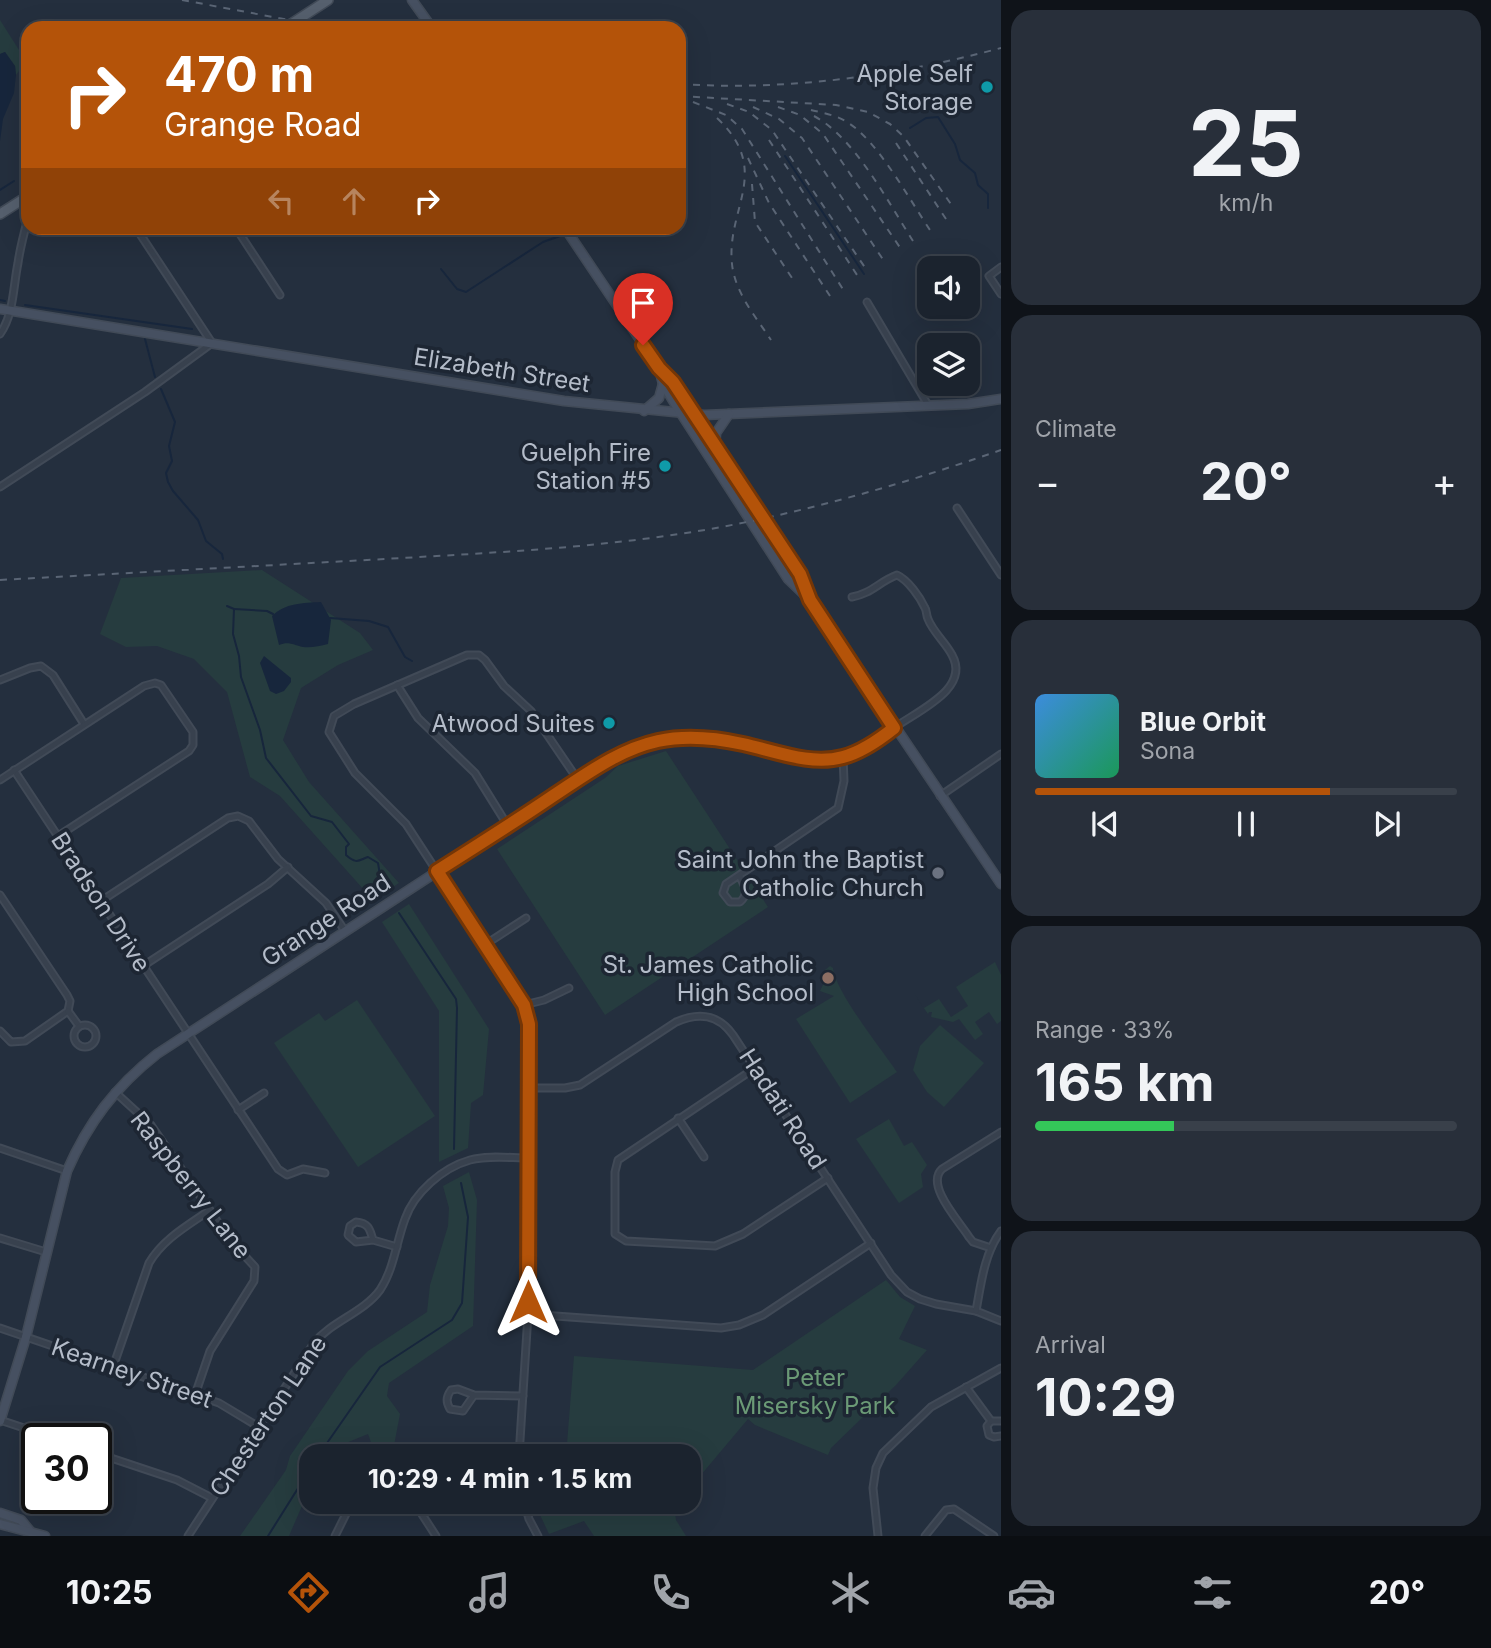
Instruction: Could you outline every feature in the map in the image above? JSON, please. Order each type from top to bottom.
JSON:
[{"type":"main road","points":[[296,21],[328,0]]},
{"type":"main road","points":[[412,0],[427,21]]},
{"type":"main road","points":[[0,214],[21,200]]},
{"type":"main road","points":[[570,235],[659,368],[673,382],[800,574],[810,600],[1001,884]]},
{"type":"main road","name":"Elizabeth Street","points":[[0,309],[564,401],[644,411],[694,415],[729,414],[1001,400]]},
{"type":"main road","points":[[659,368],[663,384],[681,414],[788,579],[810,600]]},
{"type":"main road","points":[[644,411],[659,398],[663,384]]},
{"type":"main road","points":[[715,446],[716,433],[729,414]]},
{"type":"main road","name":"Grange Road","points":[[0,1421],[26,1337],[67,1171],[89,1126],[135,1071],[187,1034],[437,871],[611,759],[636,747],[676,739],[719,739],[823,760],[843,757],[861,750],[894,728]]},
{"type":"main road","points":[[0,1513],[21,1520],[30,1531]]},
{"type":"main road","points":[[0,1524],[45,1536]]},
{"type":"street","points":[[0,334],[11,311],[24,235]]},
{"type":"street","points":[[0,487],[145,392],[212,343],[141,235]]},
{"type":"street","points":[[241,235],[280,295]]},
{"type":"street","points":[[1001,267],[989,276],[1001,294]]},
{"type":"street","points":[[867,302],[928,405]]},
{"type":"street","points":[[957,508],[1001,575]]},
{"type":"street","points":[[852,597],[864,595],[891,577],[897,575],[904,579],[926,610],[928,619],[956,665],[957,675],[947,691],[894,728]]},
{"type":"street","points":[[520,1444],[528,1314],[530,1035],[524,1005],[406,824],[355,773],[329,732],[334,716],[354,704],[467,655],[479,655],[504,686],[531,711],[578,780]]},
{"type":"street","points":[[0,680],[41,666],[53,675],[84,724]]},
{"type":"street","points":[[0,780],[144,686],[155,683],[166,691],[193,732],[195,738],[189,751],[58,836]]},
{"type":"street","points":[[397,685],[418,718],[475,774],[508,826]]},
{"type":"street","points":[[940,796],[1001,754]]},
{"type":"street","points":[[740,877],[746,890],[744,898],[737,903],[730,902],[724,896],[724,887],[838,808],[844,781],[843,757]]},
{"type":"street","name":"Bradson Drive","points":[[14,770],[187,1034],[283,1173],[294,1174],[303,1170],[325,1173]]},
{"type":"street","points":[[101,901],[232,816],[244,817],[271,851],[326,903],[345,931]]},
{"type":"street","points":[[143,966],[268,884],[288,867]]},
{"type":"street","points":[[0,895],[70,1001],[68,1011],[18,1043],[6,1039],[0,1031]]},
{"type":"street","points":[[486,944],[526,918]]},
{"type":"street","points":[[524,1005],[544,1000],[569,988]]},
{"type":"street","points":[[68,1011],[79,1026]]},
{"type":"street","name":"Hadati Road","points":[[530,1088],[580,1085],[676,1021],[701,1015],[722,1021],[891,1275],[906,1292],[919,1299],[976,1311],[1001,1321]]},
{"type":"street","points":[[86,1025],[95,1031],[95,1041],[90,1046],[83,1047],[75,1041],[74,1034],[79,1026],[86,1025]]},
{"type":"street","points":[[755,1068],[622,1155],[615,1165],[614,1228],[620,1239],[715,1247],[743,1234],[828,1178]]},
{"type":"street","name":"Raspberry Lane","points":[[115,1092],[151,1125],[231,1241],[251,1262],[256,1274],[254,1282],[214,1342],[195,1395]]},
{"type":"street","points":[[238,1110],[264,1093]]},
{"type":"street","points":[[678,1118],[704,1157]]},
{"type":"street","points":[[990,1248],[969,1237],[938,1190],[936,1180],[942,1169],[1001,1132]]},
{"type":"street","points":[[0,1148],[67,1171]]},
{"type":"street","name":"Chesterton Lane","points":[[188,1536],[321,1335],[378,1293],[386,1280],[411,1206],[419,1194],[442,1175],[470,1160],[529,1158]]},
{"type":"street","points":[[113,1367],[149,1263],[155,1253],[165,1241],[210,1210]]},
{"type":"street","points":[[373,1240],[370,1229],[364,1223],[356,1222],[350,1226],[348,1235],[352,1240],[361,1243],[373,1240],[397,1247]]},
{"type":"street","points":[[976,1311],[990,1248],[1001,1231]]},
{"type":"street","points":[[0,1238],[46,1252]]},
{"type":"street","points":[[528,1314],[721,1328],[739,1325],[764,1315],[872,1243]]},
{"type":"street","name":"Kearney Street","points":[[0,1328],[226,1406],[258,1427]]},
{"type":"street","points":[[878,1536],[873,1488],[876,1468],[883,1454],[927,1410],[1001,1368]]},
{"type":"street","points":[[966,1387],[990,1421]]},
{"type":"street","points":[[474,1395],[463,1411],[450,1409],[447,1403],[451,1390],[458,1389],[474,1395],[523,1396]]},
{"type":"street","points":[[0,1421],[21,1428]]},
{"type":"street","points":[[990,1421],[1001,1421]]},
{"type":"street","points":[[990,1421],[987,1426],[989,1435],[1001,1436]]},
{"type":"street","points":[[112,1458],[177,1480],[212,1498]]},
{"type":"street","points":[[926,1536],[946,1510],[954,1508],[994,1536]]},
{"type":"street","points":[[335,1536],[346,1514]]},
{"type":"street","points":[[422,1514],[436,1536]]},
{"type":"street","points":[[528,1514],[538,1536]]},
{"type":"green space","points":[[0,20],[21,53],[21,68],[16,75],[15,66],[5,52],[0,54]]},
{"type":"green space","points":[[262,570],[360,633],[373,650],[338,665],[301,688],[283,740],[309,782],[399,883],[373,900],[280,796],[250,777],[227,692],[194,659],[157,646],[126,647],[100,634],[121,578]]},
{"type":"green space","points":[[666,751],[768,907],[605,1015],[497,849],[605,778],[618,766]]},
{"type":"green space","points":[[409,904],[489,1029],[483,1095],[471,1103],[468,1148],[439,1162],[439,1011],[382,922]]},
{"type":"green space","points":[[995,962],[1001,975],[1001,1021],[997,1024],[989,1012],[975,1022],[983,1034],[975,1040],[959,1019],[953,1022],[931,1017],[932,1012],[928,1014],[913,992],[924,1008],[939,999],[951,1017],[968,1006],[956,987]]},
{"type":"green space","points":[[830,966],[850,1005],[897,1072],[850,1103],[796,1019],[834,996],[820,991],[827,976],[825,970]]},
{"type":"green space","points":[[357,1000],[435,1116],[358,1167],[274,1043],[319,1013],[325,1021]]},
{"type":"green space","points":[[940,1025],[984,1063],[944,1107],[927,1092],[913,1070],[920,1046]]},
{"type":"green space","points":[[889,1119],[904,1146],[912,1142],[927,1165],[921,1174],[923,1187],[899,1203],[856,1139]]},
{"type":"green space","points":[[469,1172],[477,1200],[473,1326],[389,1383],[387,1396],[400,1414],[394,1444],[372,1444],[368,1434],[343,1444],[299,1444],[299,1513],[289,1536],[240,1536],[286,1470],[290,1456],[348,1371],[368,1351],[427,1312],[430,1285],[448,1226],[449,1208],[443,1186]]},
{"type":"green space","name":"Peter Misersky Park","points":[[886,1280],[900,1297],[915,1306],[899,1339],[927,1350],[896,1385],[831,1448],[828,1455],[755,1425],[748,1419],[701,1475],[701,1444],[567,1444],[574,1356],[753,1370]]},
{"type":"green space","points":[[540,1514],[675,1514],[686,1536],[594,1536],[584,1521],[549,1534]]},
{"type":"water","points":[[5,52],[15,66],[16,75],[14,93],[3,119],[0,141],[0,54]]},
{"type":"water","points":[[321,602],[331,620],[328,644],[309,647],[288,643],[279,645],[272,616],[288,606]]},
{"type":"water","points":[[264,656],[291,678],[284,691],[276,694],[270,691],[260,663]]},
{"type":"waterway","points":[[910,128],[926,118],[938,117],[955,144],[960,160],[975,173],[978,185],[988,194],[988,208]]},
{"type":"waterway","points":[[785,156],[864,274]]},
{"type":"waterway","points":[[0,190],[14,181]]},
{"type":"waterway","points":[[441,269],[457,289],[466,292],[543,242],[560,236]]},
{"type":"waterway","points":[[0,300],[5,301]]},
{"type":"waterway","points":[[25,305],[192,329]]},
{"type":"waterway","points":[[145,339],[155,377]]},
{"type":"waterway","points":[[161,389],[175,422],[169,446],[172,461],[166,473],[168,482],[198,520],[206,541],[222,554],[223,559]]},
{"type":"waterway","points":[[227,606],[234,609],[233,634],[241,677],[260,730],[266,758],[311,816],[332,822],[349,844],[346,847],[346,855],[355,861],[368,857],[378,863],[382,887],[386,894]]},
{"type":"waterway","points":[[234,609],[267,611],[273,614]]},
{"type":"waterway","points":[[330,618],[369,621],[388,627],[405,657],[412,661]]},
{"type":"waterway","points":[[399,913],[456,999],[454,1149]]},
{"type":"waterway","points":[[326,1444],[380,1367],[452,1320],[462,1303],[468,1217],[461,1183]]},
{"type":"waterway","points":[[268,1536],[299,1487]]},
{"type":"railway","points":[[182,0],[294,21]]},
{"type":"railway","points":[[686,84],[761,85],[842,79],[882,74],[1001,48]]},
{"type":"railway","points":[[686,96],[836,105],[868,112],[890,124],[904,137],[953,207]]},
{"type":"railway","points":[[693,102],[726,115],[742,129],[844,291]]},
{"type":"railway","points":[[727,104],[749,112],[772,130],[868,272]]},
{"type":"railway","points":[[753,107],[779,119],[802,138],[884,261]]},
{"type":"railway","points":[[778,107],[800,115],[823,134],[901,249]]},
{"type":"railway","points":[[811,110],[829,114],[859,131],[881,156],[930,230]]},
{"type":"railway","points":[[814,116],[829,126],[857,155],[913,241]]},
{"type":"railway","points":[[717,118],[733,137],[742,155],[745,173],[732,244],[734,275],[747,304],[771,340]]},
{"type":"railway","points":[[769,140],[859,278]]},
{"type":"railway","points":[[896,143],[946,219]]},
{"type":"railway","points":[[748,158],[769,203],[830,296]]},
{"type":"railway","points":[[752,184],[755,222],[794,281]]},
{"type":"railway","points":[[0,580],[473,554],[650,538],[737,524],[837,501],[1001,450]]},
{"type":"place","name":"Apple Self Storage","points":[[987,87]]},
{"type":"place","name":"Guelph Fire Station #5","points":[[665,466]]},
{"type":"place","name":"Atwood Suites","points":[[609,723]]},
{"type":"place","name":"Saint John the Baptist Catholic Church","points":[[938,873]]},
{"type":"place","name":"St. James Catholic High School","points":[[828,978]]},
{"type":"route","points":[[528,1302],[529,1024],[524,1005],[437,871],[593,770],[636,747],[660,740],[704,738],[732,741],[823,760],[843,757],[861,750],[894,728],[810,600],[800,574],[673,382],[643,345]]}]
